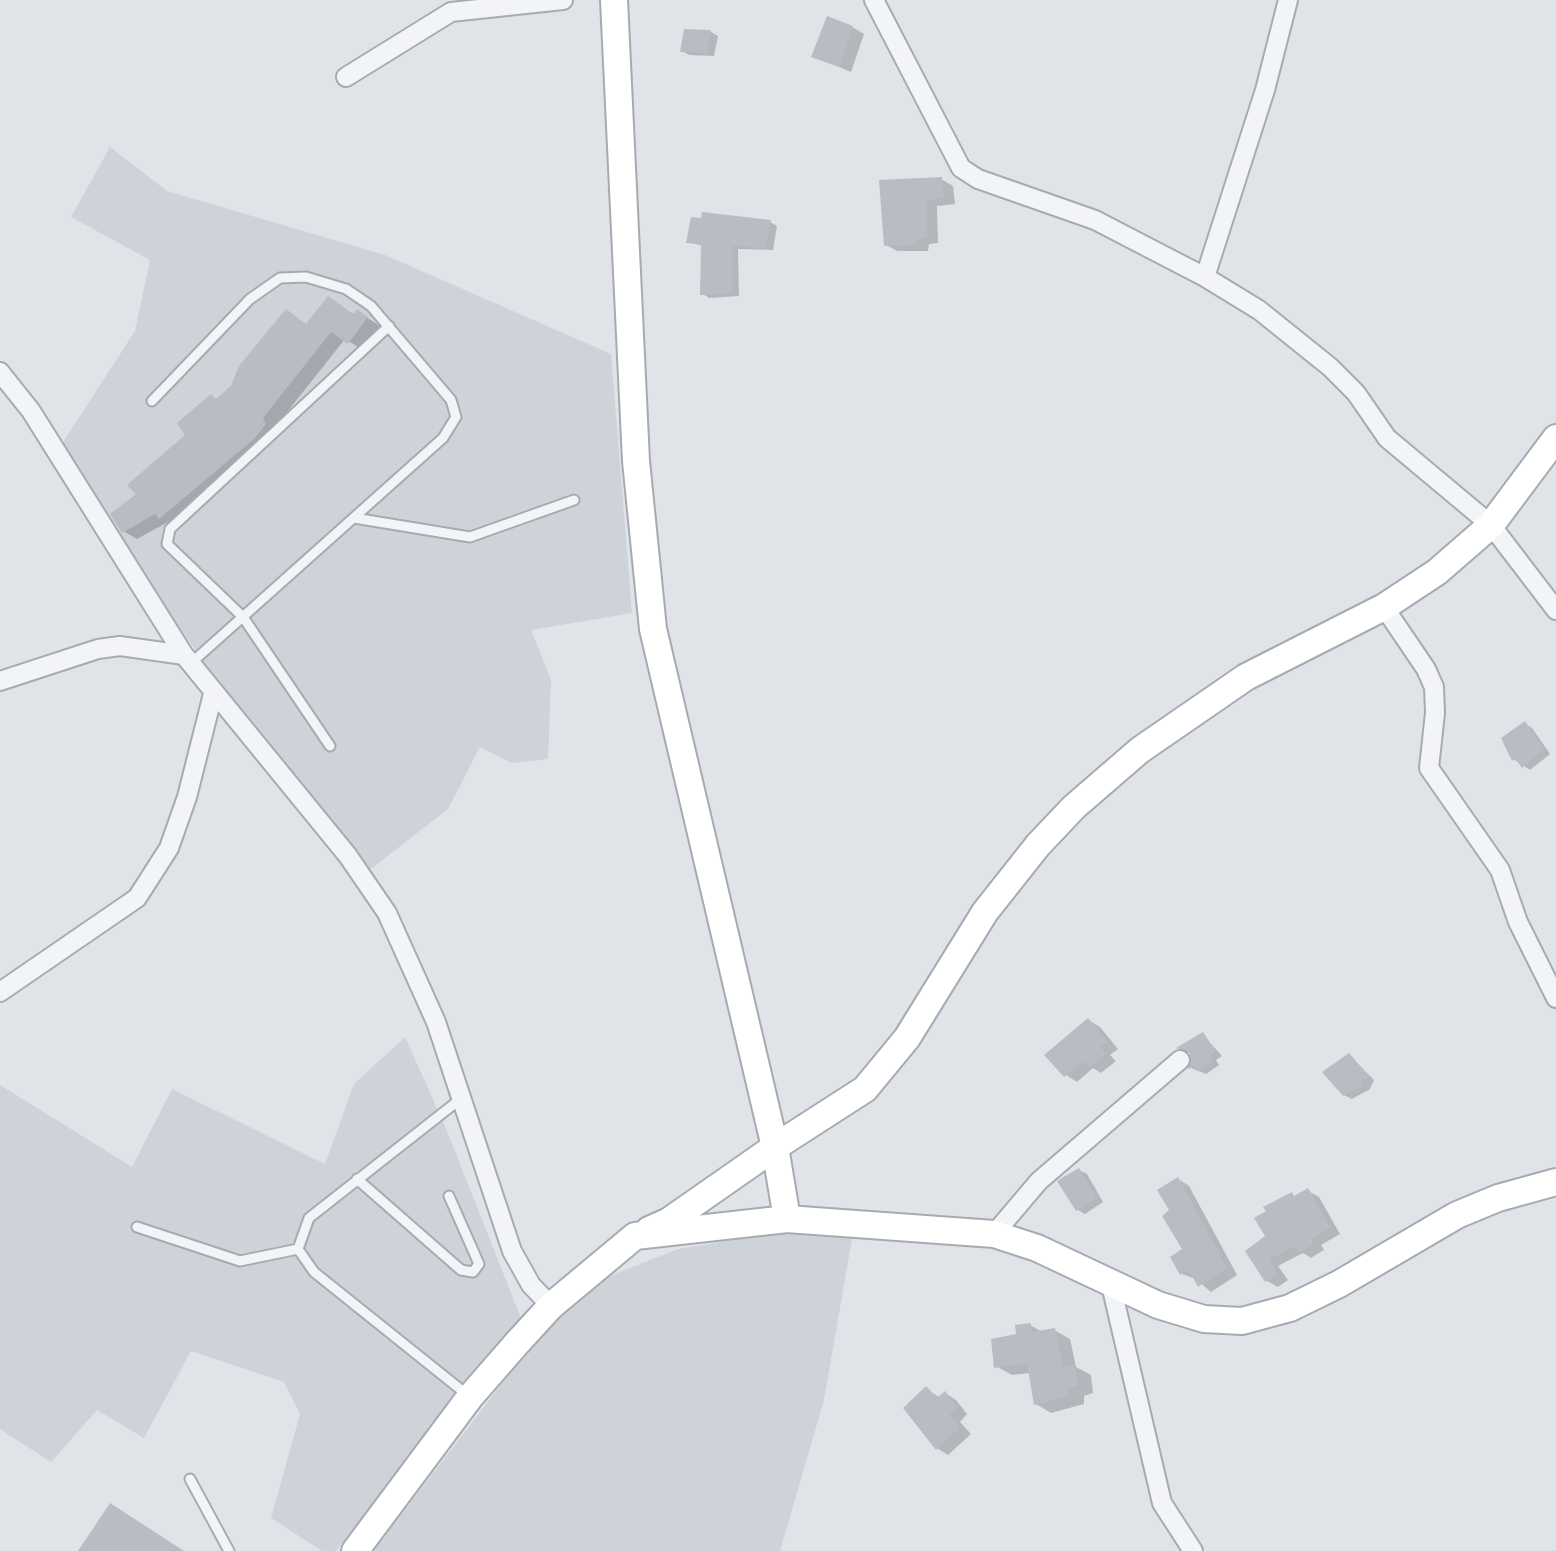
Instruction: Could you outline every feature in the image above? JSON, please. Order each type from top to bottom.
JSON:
[{"type":"street","points":[[346,77],[451,12],[563,0]]},
{"type":"street","points":[[614,0],[636,461],[653,629],[775,1147],[787,1219]]},
{"type":"street","points":[[874,0],[961,168],[978,179],[1095,220],[1205,277],[1259,310],[1330,367],[1356,393],[1387,438],[1491,525],[1556,610]]},
{"type":"street","points":[[1205,277],[1265,90],[1288,0]]},
{"type":"street","points":[[0,372],[31,411],[187,659],[213,694],[295,788],[387,913],[420,981],[463,1097],[512,1251],[531,1285],[551,1306]]},
{"type":"street","points":[[355,1551],[470,1397],[551,1306],[635,1236],[669,1221],[865,1089],[882,1072],[907,1038],[985,912],[1038,845],[1074,807],[1140,750],[1246,677],[1384,607],[1428,579],[1491,525],[1556,438]]},
{"type":"street","points":[[1384,607],[1426,669],[1434,687],[1435,713],[1429,768],[1500,870],[1518,922],[1556,998]]},
{"type":"street","points":[[0,681],[98,649],[120,646],[187,659]]},
{"type":"street","points":[[0,992],[137,898],[169,848],[187,797],[213,694]]},
{"type":"street","points":[[994,1234],[1039,1181],[1180,1060]]},
{"type":"street","points":[[635,1236],[787,1219],[994,1234],[1037,1248],[1158,1305],[1204,1319],[1242,1321],[1290,1308],[1339,1284],[1457,1215],[1498,1198],[1556,1182]]},
{"type":"street","points":[[1111,1285],[1162,1503],[1193,1551]]},
{"type":"lane","points":[[152,401],[250,299],[280,278],[306,277],[346,289],[371,306],[451,400],[456,417],[443,438],[243,617],[187,659]]},
{"type":"lane","points":[[330,746],[243,617],[167,544],[170,529],[389,326]]},
{"type":"lane","points":[[354,518],[470,537],[574,500]]},
{"type":"lane","points":[[298,1249],[309,1218],[463,1097]]},
{"type":"lane","points":[[357,1179],[461,1270],[473,1272],[479,1264],[449,1196]]},
{"type":"lane","points":[[137,1227],[240,1261],[298,1249]]},
{"type":"lane","points":[[298,1249],[314,1272],[470,1397]]},
{"type":"lane","points":[[190,1479],[229,1551]]},
{"type":"shaded area","points":[[110,147],[167,191],[385,255],[611,354],[632,613],[531,630],[551,680],[548,759],[512,763],[480,747],[448,809],[367,872],[233,705],[58,450],[135,331],[150,260],[71,217]]},
{"type":"shaded area","points":[[405,1037],[445,1126],[521,1318],[336,1551],[322,1551],[271,1518],[300,1414],[284,1382],[191,1351],[144,1438],[97,1410],[51,1462],[0,1429],[0,1085],[132,1167],[172,1089],[325,1164],[354,1084]]},
{"type":"shaded area","points":[[853,1233],[824,1400],[780,1551],[373,1551],[574,1290],[678,1249],[773,1234]]},
{"type":"building","points":[[827,16],[853,26],[839,67],[811,57]]},
{"type":"building","points":[[684,29],[711,30],[707,53],[680,52]]},
{"type":"building","points":[[942,177],[944,198],[927,201],[927,237],[917,239],[916,245],[884,246],[879,180]]},
{"type":"building","points":[[702,212],[771,220],[766,248],[732,246],[732,293],[700,295],[701,244],[686,243],[691,217],[701,218]]},
{"type":"building","points":[[328,296],[353,314],[357,309],[368,317],[348,344],[331,332],[263,418],[266,424],[255,438],[159,519],[155,514],[122,533],[110,514],[136,494],[127,485],[185,435],[177,423],[211,394],[216,399],[231,386],[239,366],[286,309],[306,324]]},
{"type":"building","points":[[1525,721],[1544,749],[1522,768],[1515,758],[1512,761],[1501,738]]},
{"type":"building","points":[[1088,1018],[1108,1042],[1100,1047],[1106,1054],[1089,1068],[1083,1061],[1064,1077],[1044,1055]]},
{"type":"building","points":[[1203,1032],[1216,1052],[1210,1056],[1213,1061],[1197,1071],[1194,1066],[1188,1069],[1190,1053],[1176,1048]]},
{"type":"building","points":[[1349,1053],[1369,1076],[1362,1082],[1364,1085],[1343,1096],[1322,1072]]},
{"type":"building","points":[[1079,1168],[1097,1198],[1076,1211],[1057,1181]]},
{"type":"building","points":[[1178,1177],[1227,1268],[1198,1287],[1189,1270],[1180,1275],[1170,1257],[1182,1249],[1162,1216],[1169,1210],[1157,1190]]},
{"type":"building","points":[[1308,1188],[1330,1228],[1311,1239],[1314,1244],[1299,1253],[1294,1246],[1269,1260],[1278,1274],[1265,1282],[1245,1251],[1265,1236],[1254,1218],[1266,1211],[1263,1207],[1292,1192],[1294,1196]]},
{"type":"building","points":[[1031,1323],[1031,1332],[1055,1328],[1063,1367],[1075,1364],[1078,1385],[1069,1388],[1069,1396],[1034,1405],[1027,1363],[994,1368],[991,1339],[1016,1334],[1015,1325]]},
{"type":"building","points":[[926,1386],[937,1398],[945,1391],[957,1407],[949,1415],[960,1427],[936,1450],[903,1408]]},
{"type":"building","points":[[110,1503],[184,1551],[78,1551]]}]
